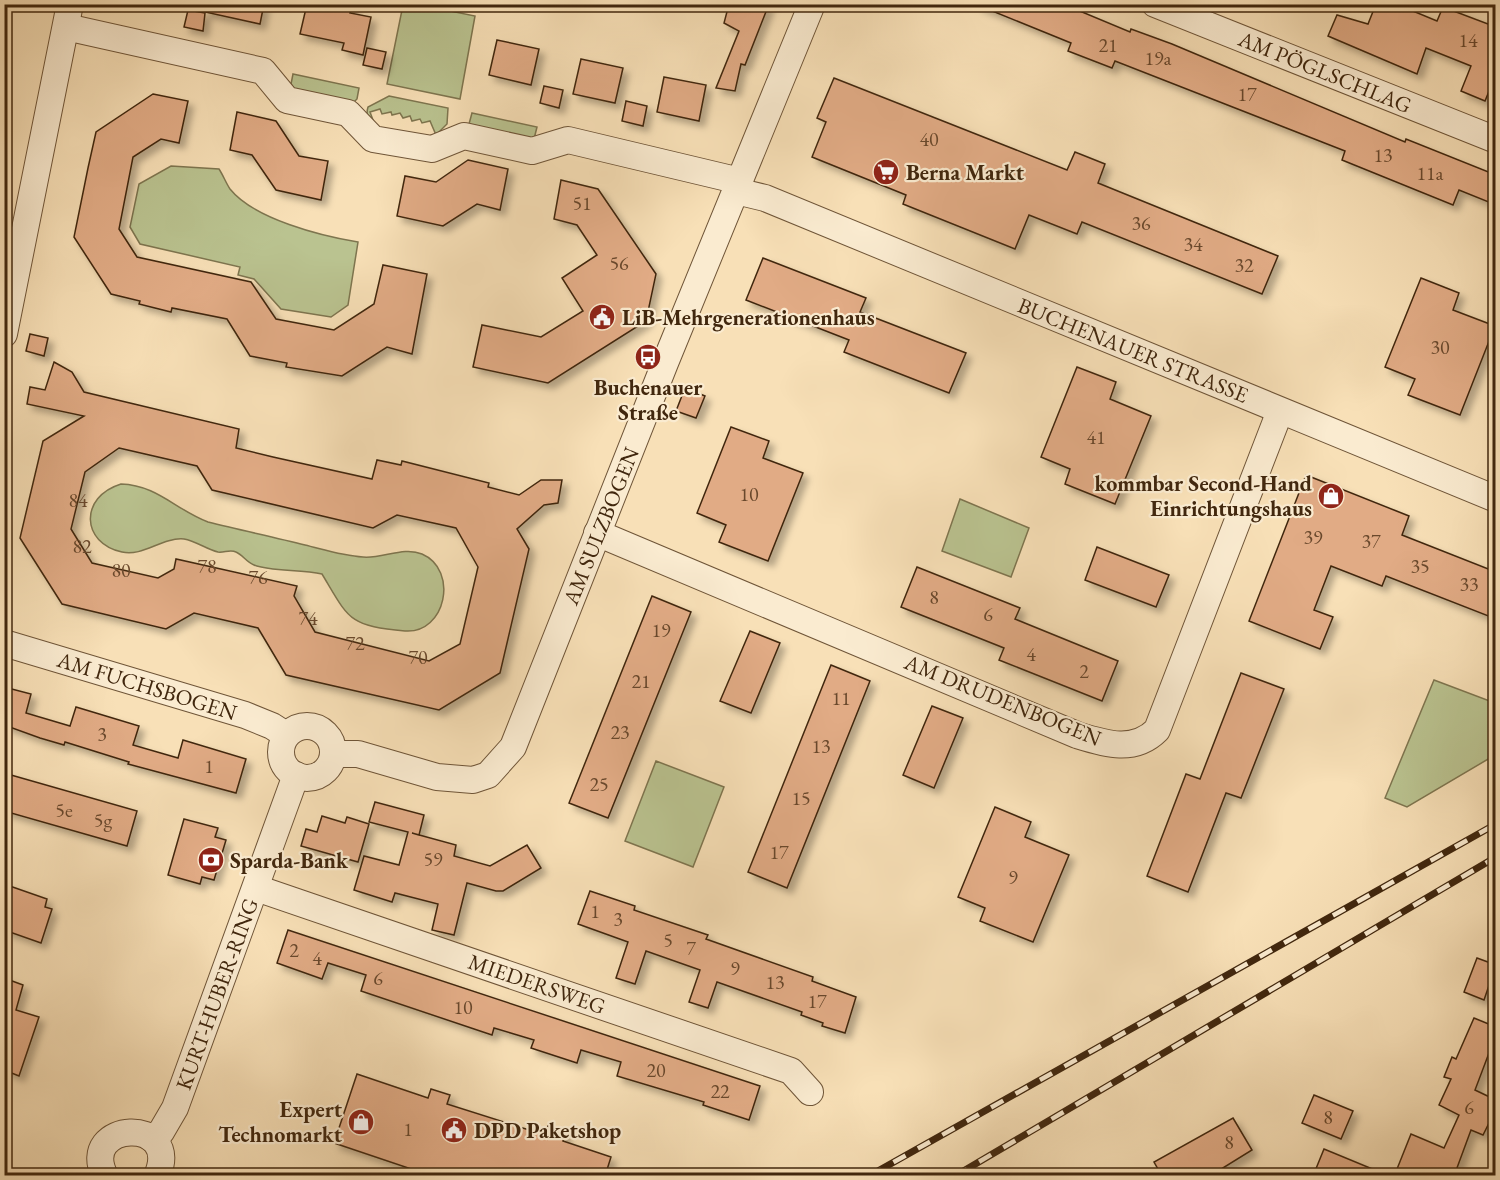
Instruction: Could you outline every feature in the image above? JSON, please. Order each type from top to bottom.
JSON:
[{"type":"street","name":"AM SULZBOGEN","points":[[333,754],[358,754],[437,777],[473,780],[488,775],[513,747],[597,533],[812,4]]},
{"type":"street","name":"AM PÖGLSCHLAG","points":[[1155,4],[1496,140]]},
{"type":"street","name":"BUCHENAUER STRASSE","points":[[68,16],[263,71],[287,100],[348,113],[373,139],[432,149],[464,136],[532,151],[568,140],[738,186],[1496,499]]},
{"type":"street","points":[[4,334],[68,16]]},
{"type":"street","name":"AM DRUDENBOGEN","points":[[597,533],[1077,735],[1104,743],[1131,745],[1146,741],[1158,730],[1280,411]]},
{"type":"street","name":"AM FUCHSBOGEN","points":[[4,643],[245,715],[286,735]]},
{"type":"street","points":[[300,726],[317,728],[329,738],[333,754],[331,762],[320,774],[312,777],[296,776],[288,770],[281,753],[286,735],[300,726]]},
{"type":"street","name":"KURT-HUBER-RING","points":[[151,1138],[161,1132],[175,1108],[296,776]]},
{"type":"street","name":"MIEDERSWEG","points":[[256,888],[791,1071],[810,1092]]},
{"type":"street","points":[[105,1176],[101,1155],[102,1131],[117,1134],[134,1131],[151,1138],[160,1151],[161,1167],[157,1176]]},
{"type":"green space","points":[[403,5],[421,5],[475,16],[460,99],[387,84]]},
{"type":"green space","points":[[293,74],[359,88],[357,99],[351,105],[296,92],[291,84]]},
{"type":"green space","points":[[389,96],[448,108],[447,124],[436,135],[430,121],[422,123],[420,119],[412,121],[410,116],[403,118],[400,113],[382,114],[380,109],[370,112],[376,128],[368,119],[368,107]]},
{"type":"green space","points":[[472,113],[537,127],[534,139],[469,124]]},
{"type":"green space","points":[[171,166],[219,169],[230,189],[255,209],[308,231],[358,242],[348,305],[331,317],[281,309],[254,279],[238,275],[240,267],[140,244],[130,227],[139,184]]},
{"type":"green space","points":[[121,484],[134,485],[156,493],[208,522],[334,552],[363,557],[408,551],[422,554],[434,562],[441,573],[444,586],[443,600],[438,612],[430,622],[419,629],[405,631],[386,629],[361,623],[352,618],[338,601],[322,574],[261,567],[251,564],[236,552],[218,552],[184,539],[168,541],[130,553],[108,547],[93,530],[90,520],[92,509],[107,490]]},
{"type":"green space","points":[[960,499],[1029,528],[1011,577],[942,551]]},
{"type":"green space","points":[[1434,680],[1495,703],[1495,755],[1407,807],[1385,798]]},
{"type":"green space","points":[[656,761],[724,787],[693,867],[625,841]]},
{"type":"building","points":[[205,4],[264,4],[260,24],[205,12]]},
{"type":"building","points":[[307,4],[340,4],[352,7],[350,13],[371,17],[363,55],[342,50],[344,43],[300,34]]},
{"type":"building","points":[[729,4],[769,4],[745,65],[741,64],[735,91],[716,88],[739,31],[724,23]]},
{"type":"building","points":[[975,4],[1063,4],[1130,32],[1131,29],[1172,44],[1405,142],[1406,139],[1496,175],[1496,205],[1459,190],[1453,205],[1342,160],[1345,151],[1115,61],[1112,68],[1068,51],[1071,43]]},
{"type":"building","points":[[1376,4],[1396,4],[1437,21],[1443,7],[1496,27],[1496,74],[1485,101],[1461,91],[1471,66],[1426,48],[1417,74],[1328,36],[1337,15],[1368,24]]},
{"type":"building","points":[[188,10],[205,13],[203,31],[184,27]]},
{"type":"building","points":[[497,40],[539,49],[531,85],[489,75]]},
{"type":"building","points":[[367,48],[386,52],[382,69],[363,65]]},
{"type":"building","points":[[581,59],[623,68],[615,103],[573,94]]},
{"type":"building","points":[[664,77],[706,85],[699,121],[657,112]]},
{"type":"building","points":[[834,78],[1067,170],[1075,152],[1105,164],[1098,183],[1278,256],[1262,294],[1082,222],[1077,234],[1029,215],[1015,249],[903,204],[906,195],[812,157],[826,122],[817,118]]},
{"type":"building","points":[[544,86],[563,90],[559,108],[540,103]]},
{"type":"building","points":[[153,94],[188,101],[179,143],[161,139],[133,157],[119,229],[137,257],[251,282],[276,319],[334,330],[374,304],[383,265],[427,274],[412,354],[387,347],[342,376],[286,367],[287,363],[250,356],[227,319],[172,308],[171,312],[111,294],[74,237],[88,168],[96,132]]},
{"type":"building","points":[[626,101],[647,106],[643,126],[622,121]]},
{"type":"building","points":[[237,112],[276,121],[299,156],[328,161],[321,200],[276,190],[252,155],[230,150]]},
{"type":"building","points":[[468,160],[508,169],[500,210],[477,204],[443,226],[397,216],[405,176],[436,182]]},
{"type":"building","points":[[561,180],[598,189],[656,274],[646,321],[548,383],[473,367],[482,325],[541,337],[583,311],[562,278],[597,255],[577,225],[554,219]]},
{"type":"building","points":[[763,258],[866,298],[860,312],[966,353],[949,393],[844,352],[849,340],[746,300]]},
{"type":"building","points":[[1421,278],[1459,293],[1453,310],[1495,326],[1460,415],[1408,395],[1415,379],[1385,367]]},
{"type":"building","points":[[30,334],[48,338],[44,356],[26,351]]},
{"type":"building","points":[[54,362],[72,372],[84,392],[239,429],[236,448],[372,479],[377,460],[401,465],[402,461],[489,483],[488,487],[519,495],[541,480],[562,480],[558,503],[544,505],[517,529],[529,549],[500,673],[439,710],[286,675],[258,628],[194,613],[166,629],[62,604],[20,538],[43,441],[84,416],[27,404],[30,387],[45,390]],"holes":[[[119,448],[197,466],[212,490],[373,528],[397,515],[456,528],[478,567],[460,644],[429,661],[315,632],[294,596],[297,586],[176,559],[174,569],[158,578],[92,563],[71,529],[85,472]]]},
{"type":"building","points":[[1077,367],[1116,382],[1110,399],[1151,416],[1115,504],[1065,484],[1070,469],[1041,457]]},
{"type":"building","points":[[685,388],[705,396],[696,418],[676,411]]},
{"type":"building","points":[[731,427],[769,441],[763,458],[803,473],[768,561],[719,542],[726,525],[697,513]]},
{"type":"building","points":[[1306,475],[1409,516],[1402,535],[1496,572],[1496,619],[1386,576],[1382,586],[1331,566],[1314,610],[1333,617],[1320,649],[1249,621]]},
{"type":"building","points":[[1097,547],[1169,575],[1156,607],[1085,580]]},
{"type":"building","points":[[917,567],[1020,608],[1015,619],[1118,661],[1102,701],[999,660],[1004,648],[901,607]]},
{"type":"building","points":[[652,596],[691,612],[608,818],[569,803]]},
{"type":"building","points":[[750,631],[780,643],[751,713],[720,701]]},
{"type":"building","points":[[831,665],[870,681],[787,888],[748,872]]},
{"type":"building","points":[[1241,673],[1284,689],[1241,798],[1226,793],[1188,892],[1147,876],[1186,774],[1200,779]]},
{"type":"building","points":[[4,687],[31,694],[26,713],[70,726],[76,707],[139,726],[133,745],[178,758],[183,740],[246,759],[236,793],[128,764],[129,762],[65,742],[64,745],[40,738],[4,725]]},
{"type":"building","points":[[932,706],[963,718],[934,788],[903,775]]},
{"type":"building","points":[[4,773],[137,811],[127,846],[4,811]]},
{"type":"building","points":[[375,802],[424,815],[419,835],[456,845],[454,856],[490,866],[527,845],[541,868],[503,891],[467,883],[454,935],[432,930],[438,904],[395,893],[392,902],[354,890],[364,856],[399,865],[408,832],[369,822]]},
{"type":"building","points":[[995,807],[1031,822],[1025,837],[1069,855],[1033,942],[980,921],[985,908],[958,897]]},
{"type":"building","points":[[322,816],[345,823],[347,817],[369,824],[358,862],[301,846],[306,829],[317,832]]},
{"type":"building","points":[[184,819],[218,828],[215,837],[226,840],[214,880],[202,877],[200,884],[168,875]]},
{"type":"building","points":[[4,884],[47,899],[45,907],[52,909],[41,943],[4,930]]},
{"type":"building","points":[[590,891],[635,906],[634,910],[708,935],[706,939],[813,977],[812,981],[856,997],[845,1033],[822,1026],[823,1023],[801,1015],[802,1012],[717,982],[708,1008],[689,1002],[700,970],[646,951],[635,984],[616,978],[628,942],[578,924]]},
{"type":"building","points":[[288,930],[760,1086],[749,1120],[703,1105],[704,1102],[617,1076],[621,1062],[581,1050],[577,1063],[531,1048],[534,1040],[494,1028],[492,1035],[361,991],[366,975],[328,963],[322,979],[277,963]]},
{"type":"building","points":[[1477,958],[1496,965],[1484,1000],[1464,992]]},
{"type":"building","points":[[4,978],[23,985],[16,1010],[39,1017],[19,1076],[4,1070]]},
{"type":"building","points":[[1474,1018],[1496,1027],[1496,1056],[1489,1053],[1475,1090],[1496,1100],[1496,1109],[1483,1135],[1471,1130],[1454,1176],[1415,1176],[1397,1169],[1411,1134],[1444,1148],[1459,1115],[1439,1105],[1451,1079],[1444,1077],[1452,1057],[1456,1059]]},
{"type":"building","points":[[357,1074],[428,1098],[431,1089],[450,1095],[447,1104],[545,1135],[548,1126],[566,1132],[563,1141],[611,1157],[605,1176],[432,1176],[334,1143]]},
{"type":"building","points":[[1314,1095],[1353,1111],[1341,1139],[1302,1123]]},
{"type":"building","points":[[1233,1118],[1252,1150],[1210,1176],[1162,1176],[1154,1162]]},
{"type":"building","points":[[1324,1149],[1387,1175],[1387,1176],[1313,1176]]},
{"type":"railway","points":[[869,1176],[1496,824]]},
{"type":"railway","points":[[955,1176],[1496,857]]},
{"type":"place","name":"Berna Markt","points":[[886,172]]},
{"type":"place","name":"LiB-Mehrgenerationenhaus","points":[[602,317]]},
{"type":"place","name":"Buchenauer Straße","points":[[648,357]]},
{"type":"place","name":"kommbar Second-Hand Einrichtungshaus","points":[[1331,496]]},
{"type":"place","name":"Sparda-Bank","points":[[211,860]]},
{"type":"place","name":"Expert Technomarkt","points":[[361,1122]]},
{"type":"place","name":"DPD Paketshop","points":[[454,1130]]}]
